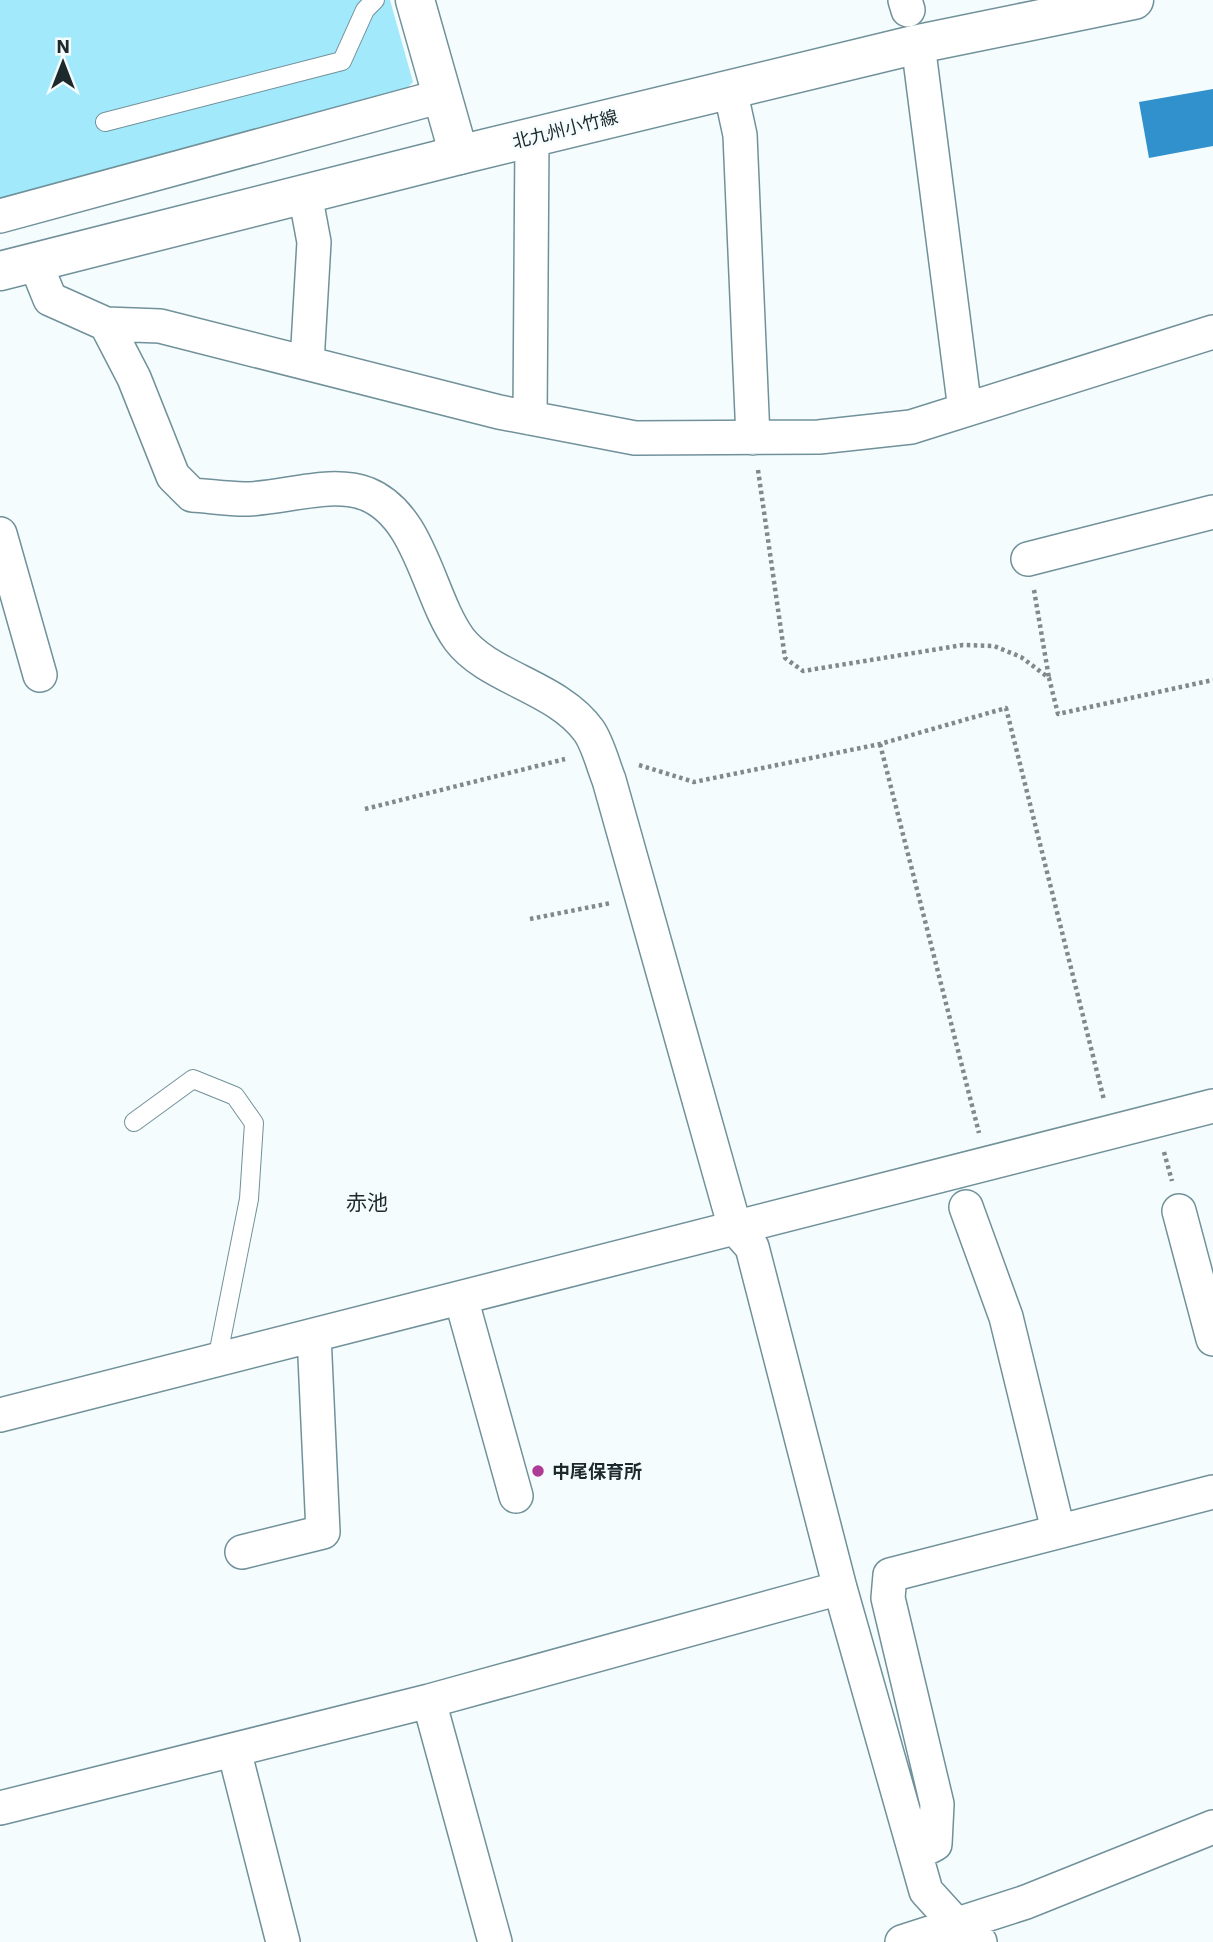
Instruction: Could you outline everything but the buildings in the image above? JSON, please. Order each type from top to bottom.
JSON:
[{"type":"main road","points":[[415,0],[458,155]]},
{"type":"main road","name":"北九州小竹線","points":[[17,267],[730,89],[911,18],[1134,0]]},
{"type":"street","points":[[911,18],[965,410]]},
{"type":"street","points":[[730,89],[740,135],[753,438]]},
{"type":"street","points":[[0,216],[442,96]]},
{"type":"street","points":[[530,418],[532,137]]},
{"type":"street","points":[[305,194],[314,242],[307,363]]},
{"type":"street","points":[[17,267],[50,299],[106,324],[160,326],[530,418],[635,438],[819,437],[911,427],[1213,332]]},
{"type":"street","points":[[106,324],[134,377],[173,476],[192,495],[245,499],[328,490],[365,494],[393,509],[422,560],[460,639],[481,659],[550,696],[589,731],[643,897],[735,1228],[752,1247],[840,1588],[926,1891],[968,1933]]},
{"type":"street","points":[[1028,559],[1213,512]]},
{"type":"street","points":[[0,534],[40,675]]},
{"type":"street","points":[[0,1415],[1213,1106]]},
{"type":"street","points":[[966,1207],[1006,1317],[1059,1530]]},
{"type":"street","points":[[1179,1211],[1213,1339]]},
{"type":"street","points":[[461,1298],[516,1496]]},
{"type":"street","points":[[242,1552],[323,1532],[314,1335]]},
{"type":"street","points":[[916,1854],[935,1844],[937,1804],[888,1598],[891,1576],[1059,1530],[1213,1492]]},
{"type":"street","points":[[0,1808],[429,1701],[840,1588]]},
{"type":"street","points":[[429,1701],[495,1942]]},
{"type":"street","points":[[234,1750],[283,1942]]},
{"type":"street","points":[[902,1942],[968,1933],[1026,1902],[1213,1827]]},
{"type":"lane","points":[[105,122],[342,61],[365,10],[374,0]]},
{"type":"lane","points":[[134,1122],[193,1079],[235,1096],[254,1123],[248,1199],[217,1360]]},
{"type":"path","points":[[753,438],[785,659],[803,671],[963,645],[994,646],[1021,657],[1049,678]]},
{"type":"path","points":[[1028,559],[1058,714],[1213,680]]},
{"type":"path","points":[[365,809],[544,766],[599,757],[635,764],[694,782],[880,744],[1006,708],[1111,1132]]},
{"type":"path","points":[[880,744],[986,1164]]},
{"type":"path","points":[[530,919],[643,897]]},
{"type":"path","points":[[1156,1120],[1179,1211]]},
{"type":"shaded area","points":[[0,0],[390,0],[413,82],[398,97],[0,200]]},
{"type":"place","name":"中尾保育所","points":[[538,1471]]},
{"type":"district","name":"赤池","points":[[367,1202]]}]
